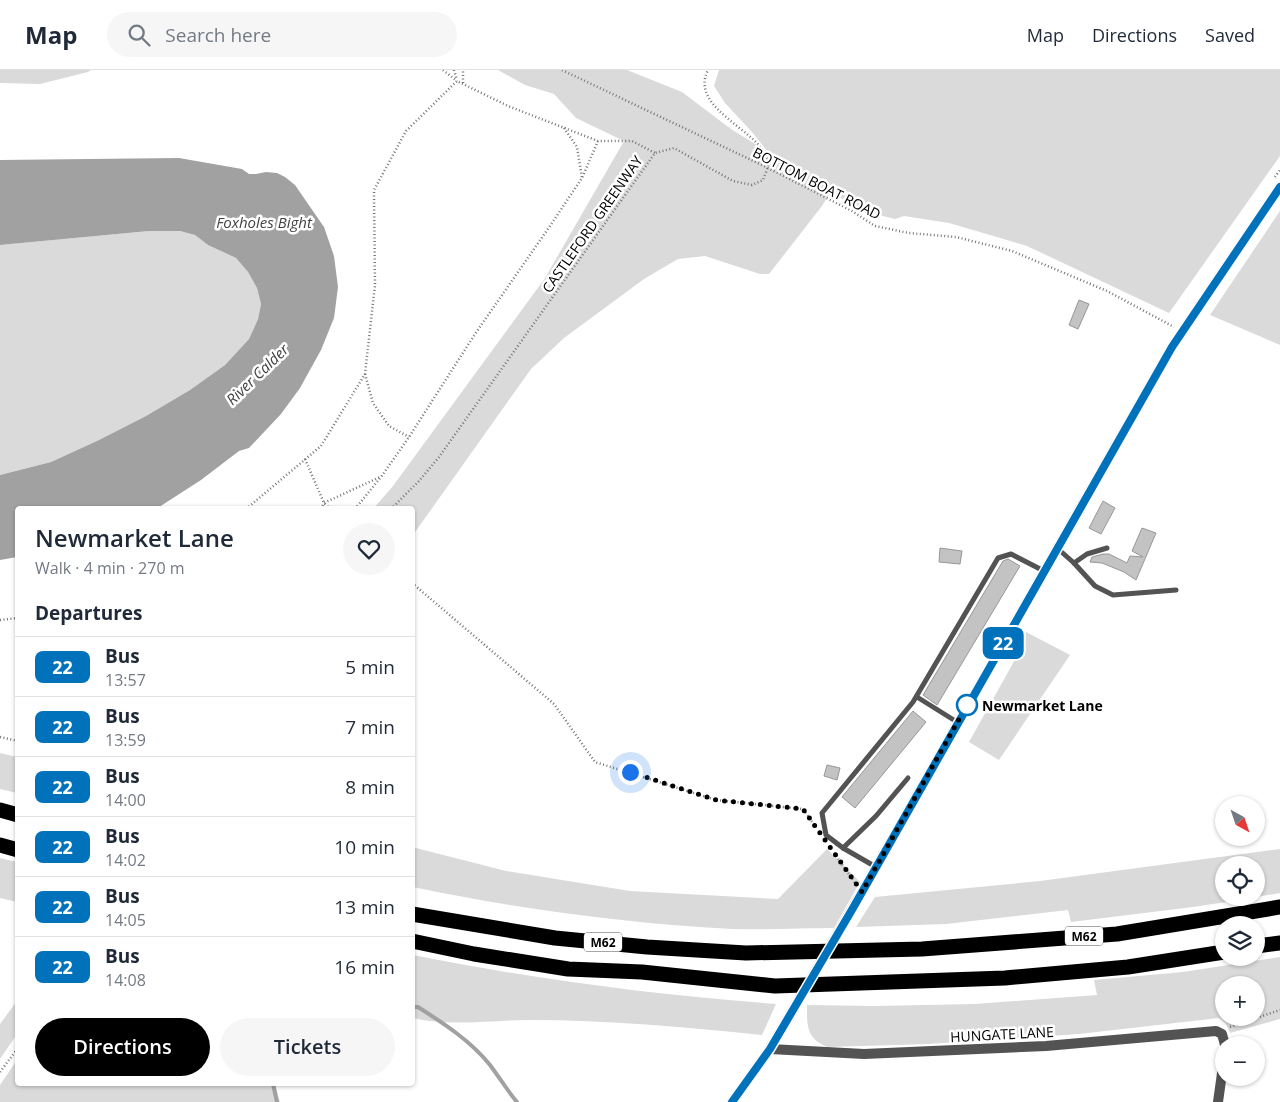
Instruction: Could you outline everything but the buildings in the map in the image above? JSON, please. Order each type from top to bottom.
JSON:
[{"type":"highway","points":[[0,810],[15,814]]},
{"type":"highway","points":[[0,845],[15,849]]},
{"type":"highway","name":"M62","points":[[415,915],[555,938],[746,953],[922,949],[1117,934],[1280,907]]},
{"type":"highway","name":"M62","points":[[415,942],[474,954],[568,969],[642,972],[775,986],[1015,977],[1128,967],[1215,953]]},
{"type":"highway","points":[[1265,945],[1280,943]]},
{"type":"main road","points":[[732,1102],[770,1049],[862,892],[957,722],[1182,331],[1280,187]]},
{"type":"street","name":"HUNGATE LANE","points":[[770,1049],[864,1054],[1046,1046],[1216,1031],[1222,1034]]},
{"type":"street","points":[[1218,1102],[1220,1086]]},
{"type":"lane","points":[[1057,547],[1094,586],[1113,595],[1176,590]]},
{"type":"lane","points":[[1074,563],[1087,554],[1107,548]]},
{"type":"lane","points":[[876,867],[843,848],[826,834],[822,813],[916,697],[998,558],[1011,554],[1044,571]]},
{"type":"lane","points":[[916,697],[957,722]]},
{"type":"lane","points":[[843,848],[876,816],[908,778]]},
{"type":"path","points":[[443,70],[457,81],[508,106],[598,141],[632,141],[655,153]]},
{"type":"path","points":[[454,70],[457,81]]},
{"type":"path","points":[[463,70],[463,84]]},
{"type":"path","name":"BOTTOM BOAT ROAD","points":[[562,70],[768,168],[852,211],[874,226],[908,233],[956,237],[1012,251],[1107,291],[1182,331]]},
{"type":"path","points":[[708,70],[705,88],[710,102],[762,149],[768,160],[768,168]]},
{"type":"path","points":[[409,437],[389,426],[373,403],[365,374],[375,285],[374,190],[406,131],[457,81]]},
{"type":"path","points":[[563,127],[577,147],[582,178]]},
{"type":"path","points":[[357,506],[381,477],[409,437],[477,331],[582,178],[598,141]]},
{"type":"path","name":"CASTLEFORD GREENWAY","points":[[394,506],[419,482],[439,457],[655,153],[674,148],[733,181],[752,185],[763,180],[768,168]]},
{"type":"path","points":[[250,506],[321,446],[365,374]]},
{"type":"path","points":[[305,459],[327,506]]},
{"type":"path","points":[[322,506],[324,503],[381,477]]},
{"type":"path","points":[[415,586],[554,704],[595,762],[716,800],[803,809],[819,832]]},
{"type":"path","points":[[0,620],[15,618]]},
{"type":"path","points":[[0,737],[15,740]]},
{"type":"path","points":[[830,847],[862,892]]},
{"type":"path","points":[[1222,1034],[1222,1029],[1280,1010]]},
{"type":"path","points":[[0,1072],[15,1052]]},
{"type":"shaded area","points":[[0,70],[91,70],[40,84],[0,83]]},
{"type":"shaded area","points":[[498,70],[627,70],[682,92],[731,129],[768,152],[725,103],[714,86],[719,70],[1280,70],[1280,156],[1169,313],[1027,246],[949,223],[904,216],[895,219],[875,214],[830,193],[769,274],[760,274],[705,256],[678,259],[644,279],[564,338],[531,369],[415,532],[415,506],[376,506],[393,486],[545,278],[624,141],[576,118],[554,94],[525,85]]},
{"type":"shaded area","points":[[1280,211],[1280,345],[1210,315]]},
{"type":"shaded area","points":[[149,231],[180,231],[195,235],[208,245],[236,258],[248,272],[257,288],[261,304],[258,319],[249,339],[225,365],[190,390],[146,416],[51,462],[0,475],[0,245]]},
{"type":"shaded area","points":[[1026,632],[1070,655],[999,760],[969,742],[1022,647]]},
{"type":"shaded area","points":[[0,753],[15,757],[15,793],[0,789]]},
{"type":"shaded area","points":[[415,848],[506,871],[630,891],[778,899],[827,849],[860,882],[834,928],[732,929],[651,923],[571,914],[415,887]]},
{"type":"shaded area","points":[[1280,849],[1280,893],[1265,896],[1265,856],[1228,856]]},
{"type":"shaded area","points":[[0,858],[15,862],[15,902],[0,898]]},
{"type":"shaded area","points":[[1215,858],[1215,904],[1071,922],[1068,910],[946,924],[856,927],[875,897],[1040,881]]},
{"type":"shaded area","points":[[415,955],[503,972],[594,985],[776,1004],[762,1035],[588,1021],[530,1020],[456,1023],[415,1018]]},
{"type":"shaded area","points":[[1280,957],[1280,1019],[1265,1023],[1265,976],[1215,976],[1215,1018],[1079,1034],[928,1044],[828,1047],[815,1040],[809,1031],[807,1019],[807,1005],[975,1004],[1097,995],[1094,980],[1183,972],[1222,966],[1265,966],[1265,959]]},
{"type":"shaded area","points":[[15,1004],[15,1037],[0,1059],[0,1024]]},
{"type":"shaded area","points":[[1227,1026],[1255,1026],[1230,1033]]},
{"type":"shaded area","points":[[15,1063],[15,1086],[276,1086],[280,1102],[0,1102],[0,1085]]},
{"type":"water","name":"Foxholes Bight","points":[[179,158],[242,169],[249,174],[277,173],[295,185],[324,227],[334,256],[338,287],[334,318],[321,350],[300,388],[281,414],[249,448],[239,451],[201,480],[161,506],[15,506],[15,557],[0,560],[0,475],[51,462],[146,416],[190,390],[225,365],[249,339],[258,319],[261,304],[257,288],[248,272],[236,258],[208,245],[195,235],[180,231],[149,231],[0,245],[0,160]]},
{"type":"waterway","points":[[415,1007],[437,1019],[474,1048],[490,1065],[517,1102]]},
{"type":"waterway","points":[[273,1086],[277,1102]]},
{"type":"bus line","name":"22","points":[[732,1102],[770,1049],[853,908],[957,722],[1172,347],[1280,187]]},
{"type":"place","name":"Newmarket Lane","points":[[967,705]]},
{"type":"route","points":[[630,772],[716,800],[803,809],[862,892],[967,705]]},
{"type":"water label","name":"River Calder","points":[[257,374]]}]
